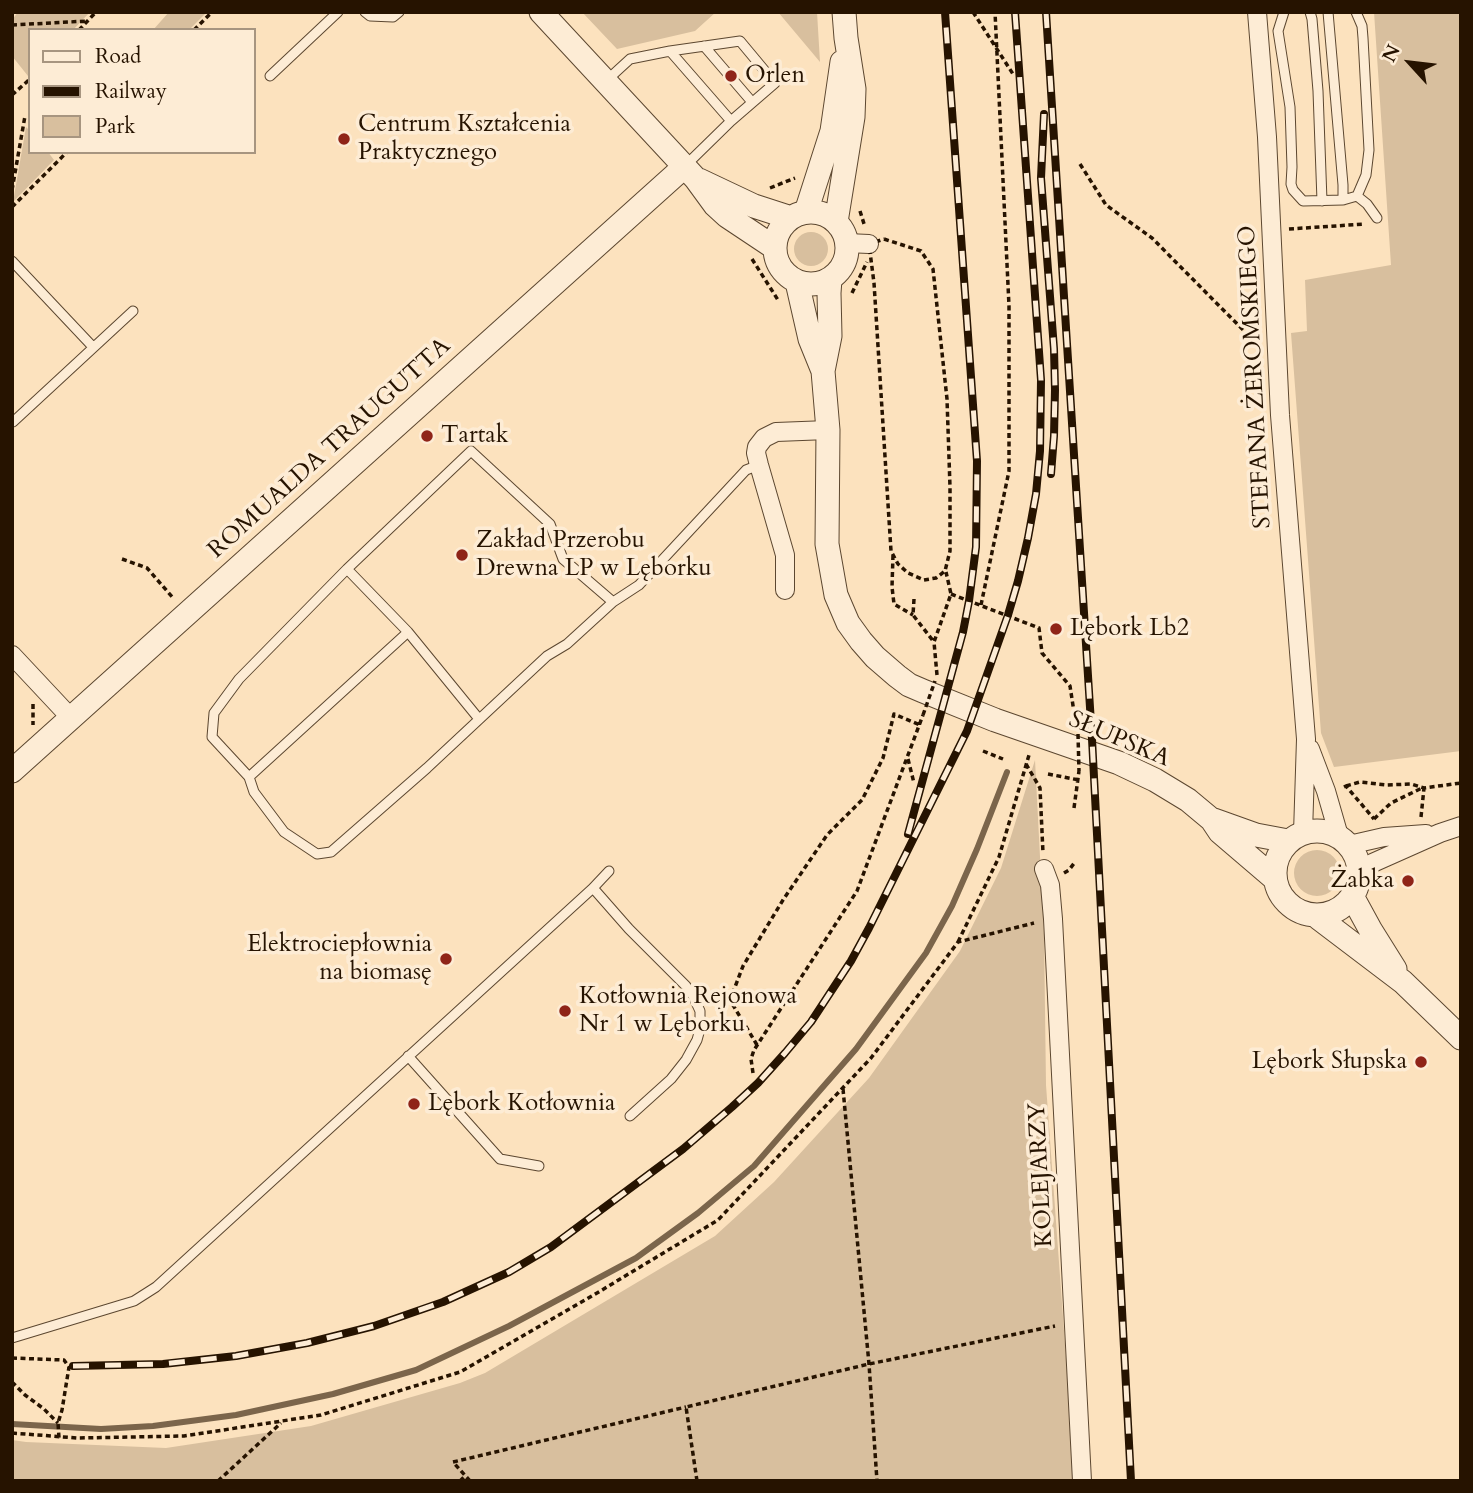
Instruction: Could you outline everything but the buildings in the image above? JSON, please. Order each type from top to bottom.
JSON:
[{"type":"street","points":[[541,12],[690,173],[715,205],[775,248]]},
{"type":"street","points":[[836,222],[853,117],[854,89],[844,12]]},
{"type":"street","name":"STEFANA ŻEROMSKIEGO","points":[[1257,12],[1267,136],[1280,415],[1306,740],[1296,837]]},
{"type":"street","points":[[690,173],[754,206],[799,215],[816,212],[827,215],[858,243],[847,253],[845,264],[830,279],[819,284],[797,282],[781,268],[775,248],[783,226],[799,215],[832,131],[846,38]]},
{"type":"street","name":"ROMUALDA TRAUGUTTA","points":[[12,771],[186,614],[690,173]]},
{"type":"street","points":[[823,371],[830,336],[830,279]]},
{"type":"street","points":[[797,282],[810,339],[823,371]]},
{"type":"street","name":"SŁUPSKA","points":[[823,371],[828,430],[828,558],[836,595],[861,642],[909,685],[995,720],[1035,743],[1138,771],[1155,780],[1188,800],[1275,880]]},
{"type":"street","points":[[785,590],[785,555],[759,465],[757,447],[764,438],[776,432],[828,430]]},
{"type":"street","points":[[12,655],[71,718]]},
{"type":"street","name":"STEFANA ŻEROMSKIEGO","points":[[1306,740],[1344,841]]},
{"type":"street","name":"SŁUPSKA","points":[[1212,820],[1256,835],[1296,837]]},
{"type":"street","points":[[1359,869],[1461,826]]},
{"type":"street","points":[[1314,830],[1327,831],[1344,841],[1354,852],[1359,869],[1358,883],[1352,896],[1343,907],[1331,914],[1316,916],[1294,909],[1278,891],[1275,880],[1279,852],[1296,837],[1314,830]]},
{"type":"street","points":[[1344,841],[1440,833]]},
{"type":"street","name":"KOLEJARZY","points":[[1044,869],[1050,885],[1053,919],[1082,1481]]},
{"type":"street","points":[[1352,896],[1403,982]]},
{"type":"street","points":[[1316,916],[1403,982],[1461,1038]]},
{"type":"lane","points":[[270,76],[338,12]]},
{"type":"lane","points":[[365,12],[370,16],[393,17],[400,12]]},
{"type":"lane","points":[[1284,12],[1278,31],[1290,107],[1291,184],[1303,201],[1343,200],[1357,195],[1366,175],[1368,150],[1363,38],[1362,26],[1356,12]]},
{"type":"lane","points":[[1310,12],[1318,91],[1322,201]]},
{"type":"lane","points":[[1328,12],[1343,200]]},
{"type":"lane","points":[[605,82],[630,59],[740,41],[775,83],[732,121],[690,173]]},
{"type":"lane","points":[[704,46],[752,102]]},
{"type":"lane","points":[[670,51],[732,121]]},
{"type":"lane","points":[[1357,195],[1377,218]]},
{"type":"lane","points":[[12,261],[93,347]]},
{"type":"lane","points":[[13,422],[132,311]]},
{"type":"lane","points":[[613,602],[563,559],[551,524],[471,451],[347,569],[239,679],[214,713],[212,737],[249,777],[254,792],[284,832],[317,854],[331,852],[427,768],[547,656],[567,644],[613,602],[639,585],[746,470],[759,465]]},
{"type":"lane","points":[[347,569],[408,632],[479,719]]},
{"type":"lane","points":[[249,777],[408,632]]},
{"type":"lane","points":[[12,1338],[134,1301],[156,1287],[609,871]]},
{"type":"lane","points":[[593,888],[629,929],[686,986],[701,1011],[697,1040],[686,1060],[671,1079],[630,1116]]},
{"type":"lane","points":[[408,1056],[500,1159],[539,1166]]},
{"type":"path","points":[[81,28],[96,12]]},
{"type":"path","points":[[196,28],[212,12]]},
{"type":"path","points":[[973,12],[1013,74]]},
{"type":"path","points":[[981,605],[1009,471],[1009,306],[995,12]]},
{"type":"path","points":[[12,25],[88,21]]},
{"type":"path","points":[[12,94],[28,81]]},
{"type":"path","points":[[12,190],[25,116]]},
{"type":"path","points":[[12,207],[65,154]]},
{"type":"path","points":[[1080,164],[1106,205],[1152,238],[1261,348]]},
{"type":"path","points":[[762,186],[768,189],[798,176]]},
{"type":"path","points":[[1271,230],[1365,224]]},
{"type":"path","points":[[753,1073],[751,1059],[758,1045],[857,891],[935,681],[937,672],[934,642],[951,594],[945,571],[950,551],[947,399],[933,269],[921,251],[884,239],[858,243],[874,283],[891,551],[898,564],[908,573],[924,580],[936,578],[945,571]]},
{"type":"path","points":[[893,555],[894,604],[913,615],[934,642]]},
{"type":"path","points":[[122,559],[147,568],[186,614]]},
{"type":"path","points":[[951,594],[1039,628],[1042,653],[1070,687],[1078,734],[1079,780],[1074,808]]},
{"type":"path","points":[[913,615],[914,599]]},
{"type":"path","points":[[758,1045],[730,1000],[743,966],[827,835],[862,800],[883,758],[894,714],[920,725]]},
{"type":"path","points":[[12,1433],[59,1438],[184,1436],[321,1415],[460,1372],[718,1220],[871,1058],[958,942],[999,857],[1026,764],[1035,743]]},
{"type":"path","points":[[983,751],[1003,759]]},
{"type":"path","points":[[908,757],[914,783]]},
{"type":"path","points":[[1026,764],[1040,788],[1044,869]]},
{"type":"path","points":[[1048,774],[1079,780]]},
{"type":"path","points":[[1333,790],[1360,782],[1411,784],[1424,788]]},
{"type":"path","points":[[1346,786],[1375,820],[1391,803],[1424,788],[1461,783]]},
{"type":"path","points":[[1420,822],[1424,788]]},
{"type":"path","points":[[958,942],[1053,919]]},
{"type":"path","points":[[843,1088],[869,1364],[877,1481]]},
{"type":"path","points":[[470,1481],[453,1462],[869,1364],[1074,1322]]},
{"type":"path","points":[[12,1358],[64,1360],[69,1367],[58,1423],[59,1438]]},
{"type":"path","points":[[12,1382],[58,1423]]},
{"type":"path","points":[[686,1407],[697,1481]]},
{"type":"path","points":[[218,1481],[282,1421]]},
{"type":"path","points":[[460,1481],[465,1476]]},
{"type":"green space","points":[[18,12],[90,12],[75,28],[28,28],[28,76],[12,56],[12,20]]},
{"type":"green space","points":[[169,12],[207,12],[191,28],[155,28]]},
{"type":"green space","points":[[582,12],[716,12],[695,31],[617,49]]},
{"type":"green space","points":[[778,12],[817,12],[820,62]]},
{"type":"green space","points":[[1374,12],[1461,12],[1461,751],[1334,767],[1321,733],[1291,333],[1307,331],[1305,280],[1391,265]]},
{"type":"green space","points":[[26,127],[28,154],[50,154],[54,160],[13,202]]},
{"type":"green space","points":[[811,232],[823,237],[828,249],[823,261],[811,266],[799,261],[794,249],[799,237]]},
{"type":"green space","points":[[1035,760],[1044,934],[1046,1085],[1075,1481],[12,1481],[12,1440],[166,1448],[311,1426],[460,1383],[485,1373],[715,1236],[774,1182],[869,1078],[960,951],[1001,868]]},
{"type":"green space","points":[[1317,850],[1334,856],[1340,873],[1334,890],[1317,896],[1300,890],[1294,873],[1300,856]]},
{"type":"waterway","points":[[12,1424],[101,1429],[153,1426],[236,1415],[333,1394],[416,1370],[509,1326],[636,1258],[698,1213],[754,1166],[856,1049],[926,953],[952,906],[1007,772]]},
{"type":"railway","points":[[908,834],[963,632],[976,547],[977,461],[945,12]]},
{"type":"railway","points":[[73,1366],[163,1364],[236,1356],[307,1343],[374,1326],[443,1302],[509,1272],[551,1247],[683,1149],[758,1083],[811,1022],[869,928],[967,731],[1008,615],[1028,538],[1040,451],[1041,380],[1015,12]]},
{"type":"railway","points":[[1046,12],[1092,739],[1131,1481]]},
{"type":"railway","points":[[1044,114],[1041,178],[1055,390],[1051,474]]},
{"type":"place","name":"Orlen","points":[[731,76]]},
{"type":"place","name":"Centrum Kształcenia Praktycznego","points":[[344,139]]},
{"type":"place","name":"Tartak","points":[[427,436]]},
{"type":"place","name":"Zakład Przerobu Drewna LP w Lęborku","points":[[462,555]]},
{"type":"place","name":"Lębork Lb2","points":[[1056,629]]},
{"type":"place","name":"Żabka","points":[[1408,881]]},
{"type":"place","name":"Elektrociepłownia na biomasę","points":[[446,959]]},
{"type":"place","name":"Kotłownia Rejonowa Nr 1 w Lęborku","points":[[565,1011]]},
{"type":"place","name":"Lębork Słupska","points":[[1421,1062]]},
{"type":"place","name":"Lębork Kotłownia","points":[[414,1104]]}]
